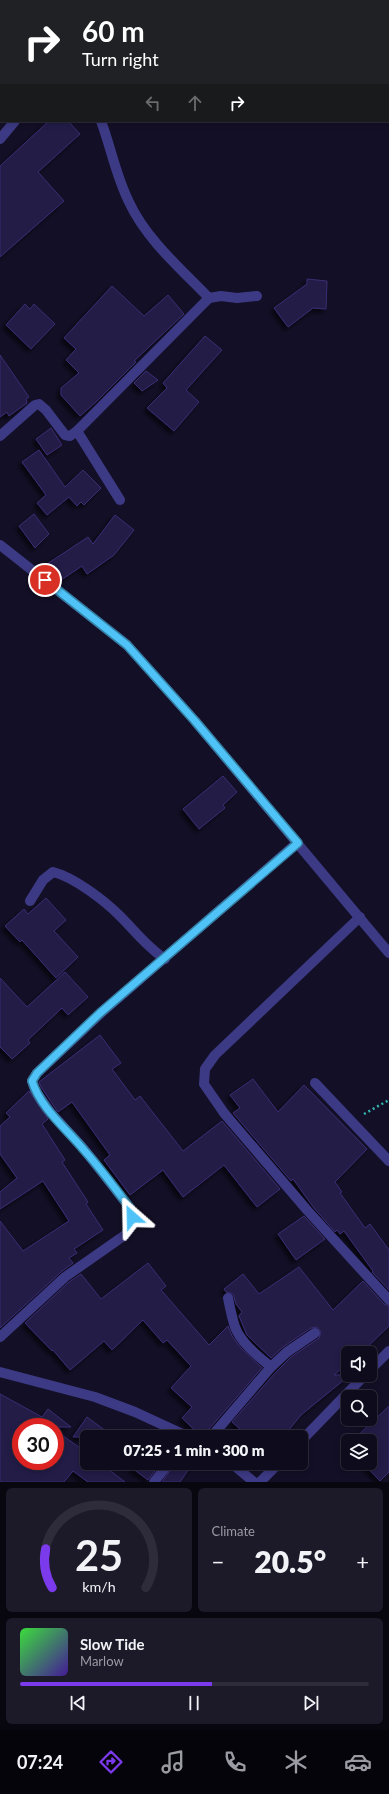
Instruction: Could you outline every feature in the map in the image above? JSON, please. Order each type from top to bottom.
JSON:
[{"type":"street","points":[[0,139],[14,122]]},
{"type":"street","points":[[101,122],[117,173],[129,203],[153,239],[209,298]]},
{"type":"street","points":[[0,436],[35,404],[39,404],[46,410],[65,435],[70,436],[77,431],[209,298],[221,296],[237,298],[258,296]]},
{"type":"street","points":[[77,431],[120,500]]},
{"type":"street","points":[[0,545],[127,645],[195,721],[389,953]]},
{"type":"street","points":[[0,1337],[65,1277],[125,1235],[132,1225],[130,1208],[83,1148],[51,1113],[35,1090],[32,1081],[37,1073],[100,1013],[298,843]]},
{"type":"street","points":[[30,901],[43,880],[53,872],[64,874],[76,881],[118,914],[144,943],[153,951],[165,958]]},
{"type":"street","points":[[360,917],[215,1055],[205,1069],[204,1084],[224,1113],[307,1210],[389,1300]]},
{"type":"street","points":[[315,1083],[389,1161]]},
{"type":"street","points":[[228,1298],[235,1328],[256,1355],[271,1367]]},
{"type":"street","points":[[217,1430],[271,1367],[287,1352],[315,1334]]},
{"type":"street","points":[[377,1363],[389,1351]]},
{"type":"street","points":[[0,1372],[96,1397],[135,1412],[174,1430]]},
{"type":"street","points":[[308,1434],[358,1382]]},
{"type":"street","points":[[154,1482],[163,1470]]},
{"type":"street","points":[[239,1470],[254,1482]]},
{"type":"street","points":[[260,1482],[272,1470]]},
{"type":"path","points":[[352,1122],[389,1100]]},
{"type":"building","points":[[48,122],[69,122],[80,134],[38,172],[64,201],[0,257],[0,166]]},
{"type":"building","points":[[307,279],[327,281],[326,309],[313,308],[288,327],[274,308],[307,284]]},
{"type":"building","points":[[112,286],[144,316],[168,295],[184,314],[134,361],[136,362],[80,416],[61,395],[61,388],[79,373],[66,360],[76,349],[64,338]]},
{"type":"building","points":[[25,304],[30,309],[34,304],[55,324],[31,349],[6,325]]},
{"type":"building","points":[[205,336],[222,350],[186,390],[199,402],[174,431],[147,408],[167,388],[163,383]]},
{"type":"building","points":[[0,355],[29,397],[26,399],[27,403],[9,416],[7,412],[0,417]]},
{"type":"building","points":[[146,371],[158,380],[142,391],[134,383]]},
{"type":"building","points":[[51,428],[62,445],[47,455],[36,439]]},
{"type":"building","points":[[39,450],[65,487],[83,470],[101,488],[84,505],[81,502],[77,506],[69,497],[47,515],[37,503],[46,495],[22,462]]},
{"type":"building","points":[[34,514],[49,534],[35,548],[19,526]]},
{"type":"building","points":[[115,515],[134,530],[114,555],[87,574],[82,566],[58,582],[52,578],[44,566],[88,537],[93,544]]},
{"type":"building","points":[[223,776],[237,792],[223,805],[225,808],[199,829],[183,809]]},
{"type":"building","points":[[46,898],[66,920],[54,931],[78,957],[56,978],[22,940],[20,942],[5,926],[24,909],[28,914]]},
{"type":"building","points":[[65,972],[88,997],[68,1015],[62,1008],[28,1040],[30,1043],[12,1059],[0,1047],[0,978],[27,1007]]},
{"type":"building","points":[[100,1035],[121,1063],[112,1069],[135,1100],[140,1096],[183,1151],[222,1121],[280,1189],[257,1207],[224,1165],[183,1197],[163,1170],[130,1195],[104,1160],[110,1155],[72,1102],[58,1112],[39,1082]]},
{"type":"building","points":[[253,1079],[278,1112],[304,1085],[367,1149],[335,1182],[342,1192],[340,1193],[365,1228],[370,1224],[389,1250],[389,1290],[372,1272],[373,1271],[344,1231],[340,1234],[337,1230],[335,1232],[314,1208],[293,1179],[291,1181],[233,1113],[240,1108],[230,1095]]},
{"type":"building","points":[[29,1091],[48,1119],[42,1124],[65,1160],[62,1162],[88,1202],[86,1204],[103,1230],[74,1249],[77,1253],[69,1258],[73,1263],[61,1272],[0,1328],[0,1221],[23,1251],[69,1221],[43,1181],[0,1209],[0,1192],[17,1178],[0,1154],[0,1126],[10,1117],[6,1113]]},
{"type":"building","points":[[304,1216],[325,1239],[296,1260],[278,1234]]},
{"type":"building","points":[[148,1263],[166,1286],[161,1290],[209,1345],[228,1326],[232,1336],[241,1348],[262,1368],[208,1430],[195,1430],[182,1418],[192,1407],[171,1388],[191,1366],[167,1340],[163,1343],[143,1320],[112,1350],[104,1341],[70,1370],[53,1350],[52,1351],[25,1323],[69,1282],[81,1274],[101,1299]]},
{"type":"building","points":[[299,1267],[333,1310],[363,1281],[384,1304],[389,1306],[389,1326],[368,1346],[341,1346],[341,1369],[334,1375],[341,1375],[341,1382],[301,1415],[289,1430],[241,1430],[232,1422],[276,1372],[291,1357],[319,1338],[321,1332],[317,1327],[311,1328],[283,1347],[271,1358],[247,1335],[239,1316],[242,1312],[236,1304],[233,1294],[226,1292],[224,1289],[243,1274],[259,1294]]},
{"type":"building","points":[[0,1394],[42,1417],[48,1409],[60,1418],[12,1418],[12,1470],[64,1470],[64,1436],[80,1448],[80,1470],[109,1470],[125,1482],[88,1482],[73,1471],[64,1482],[0,1482]]},
{"type":"building","points":[[389,1406],[389,1472],[380,1481],[370,1470],[377,1470],[377,1434],[359,1434],[368,1426],[377,1426],[377,1417]]},
{"type":"building","points":[[87,1417],[105,1430],[80,1430],[80,1437],[73,1437]]},
{"type":"building","points":[[64,1422],[71,1427],[64,1427]]},
{"type":"building","points":[[135,1470],[156,1470],[148,1480]]},
{"type":"building","points":[[170,1470],[188,1470],[180,1482],[162,1482]]},
{"type":"route","points":[[45,580],[105,626],[127,645],[195,721],[298,843],[107,1009],[100,1013],[37,1073],[32,1081],[35,1090],[51,1113],[83,1148],[130,1208],[132,1217]]}]
